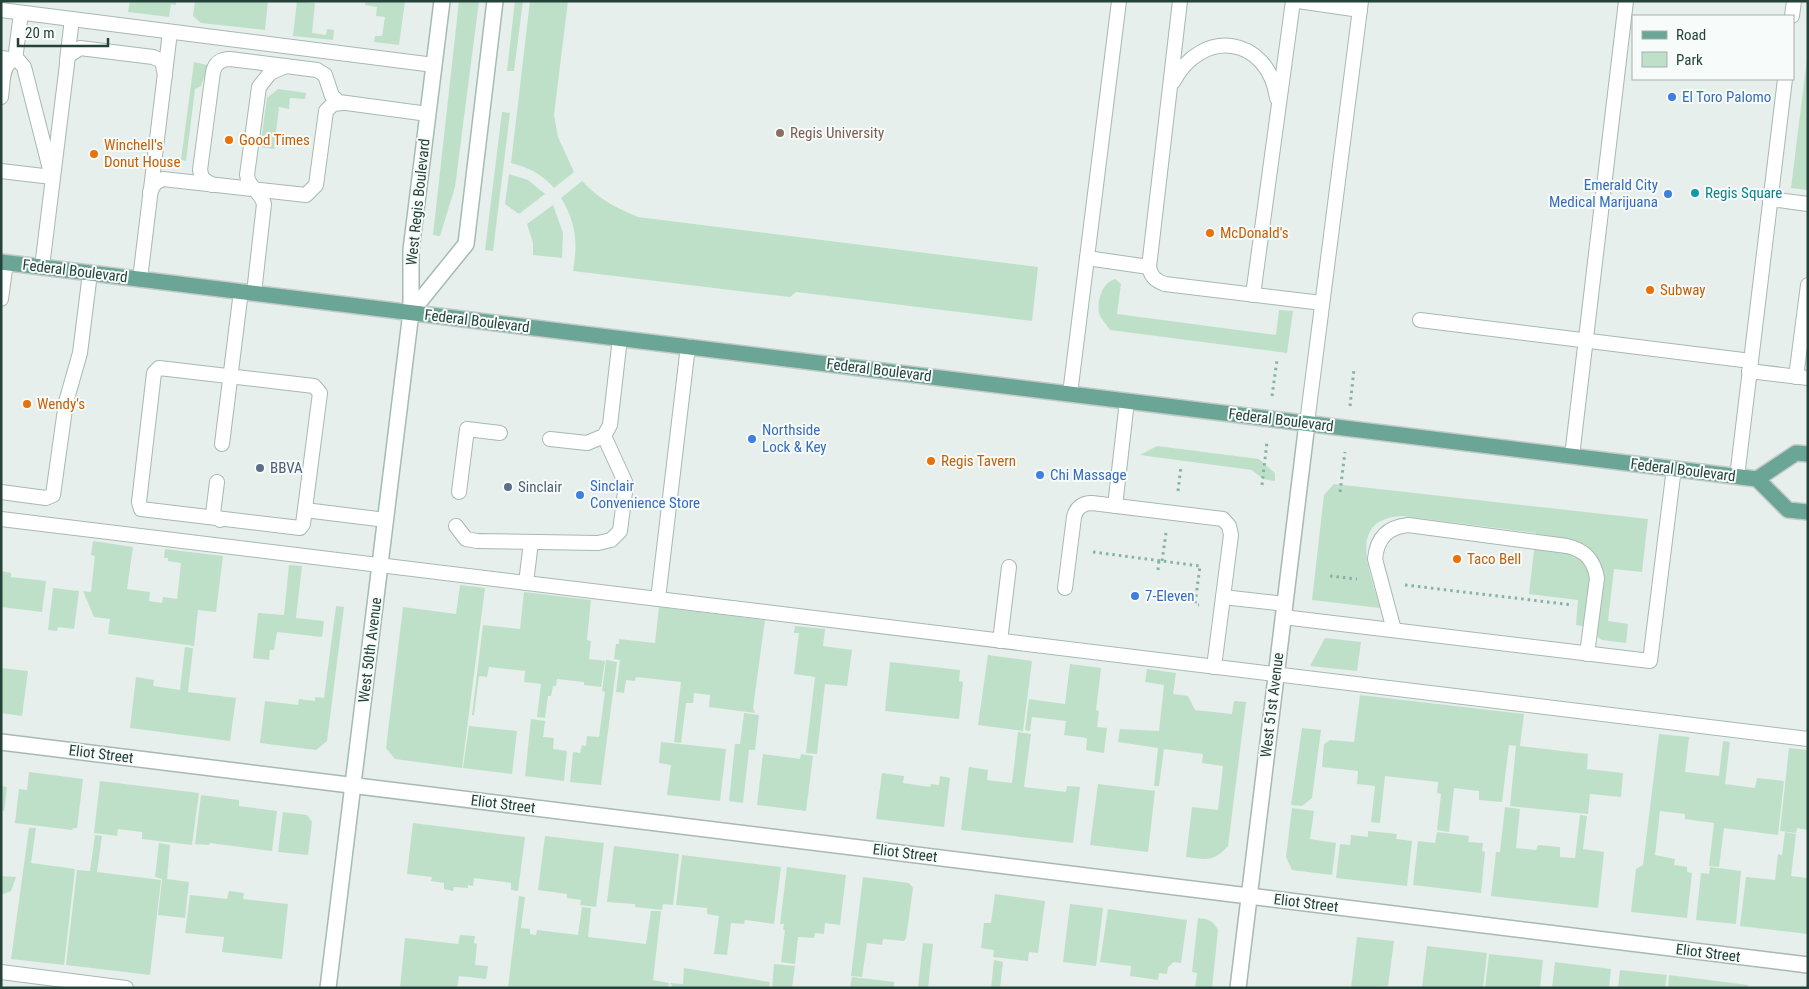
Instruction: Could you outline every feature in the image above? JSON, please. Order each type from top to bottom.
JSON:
[{"type":"main road","name":"Federal Boulevard","points":[[4,262],[1736,477],[1757,479],[1796,453],[1808,454]]},
{"type":"main road","name":"Federal Boulevard","points":[[1757,479],[1788,510],[1808,512]]},
{"type":"street","name":"West Regis Boulevard","points":[[412,312],[411,250],[442,1]]},
{"type":"street","name":"West Regis Boulevard","points":[[412,312],[466,244],[495,1]]},
{"type":"street","name":"West 50th Avenue","points":[[328,988],[412,312]]},
{"type":"street","name":"West 51st Avenue","points":[[1238,988],[1307,423]]},
{"type":"street","name":"Eliot Street","points":[[1,742],[1808,965]]},
{"type":"lane","points":[[1070,394],[1119,1]]},
{"type":"lane","points":[[1180,1],[1149,267],[1154,278],[1165,284],[1322,303]]},
{"type":"lane","points":[[1253,295],[1293,1]]},
{"type":"lane","points":[[1298,1],[1361,5],[1307,423]]},
{"type":"lane","points":[[1572,456],[1626,1]]},
{"type":"lane","points":[[1792,15],[1794,1]]},
{"type":"lane","points":[[1,10],[434,65]]},
{"type":"lane","points":[[16,60],[21,13]]},
{"type":"lane","points":[[42,267],[72,19]]},
{"type":"lane","points":[[140,279],[170,32]]},
{"type":"lane","points":[[1169,96],[1181,67],[1193,55],[1209,48],[1227,45],[1245,50],[1260,61],[1271,76],[1278,109]]},
{"type":"lane","points":[[67,61],[71,52],[80,48],[154,57],[162,61],[165,75]]},
{"type":"lane","points":[[1,58],[16,60],[24,66],[52,177]]},
{"type":"lane","points":[[150,192],[158,180],[168,179],[302,196],[314,190],[329,86],[328,79],[322,72],[230,59],[217,63],[213,72],[200,170],[202,178],[212,184]]},
{"type":"lane","points":[[1,97],[6,66],[10,61],[16,60]]},
{"type":"lane","points":[[222,444],[230,376],[264,207],[263,199],[249,184],[247,175],[259,87],[270,72],[286,66]]},
{"type":"lane","points":[[1736,477],[1785,80]]},
{"type":"lane","points":[[329,86],[335,99],[344,103]]},
{"type":"lane","points":[[325,116],[326,111],[333,104],[344,103],[428,114]]},
{"type":"lane","points":[[154,162],[156,172],[168,179]]},
{"type":"lane","points":[[184,181],[194,178],[200,170]]},
{"type":"lane","points":[[1,171],[52,177]]},
{"type":"lane","points":[[232,187],[241,184],[247,175]]},
{"type":"lane","points":[[264,207],[272,195],[282,194]]},
{"type":"lane","points":[[1770,199],[1808,204]]},
{"type":"lane","points":[[1087,258],[1149,267]]},
{"type":"lane","points":[[1,299],[4,262]]},
{"type":"lane","points":[[1,492],[46,498],[53,495],[66,402],[80,353],[90,273]]},
{"type":"lane","points":[[1420,320],[1586,340],[1750,366],[1802,378],[1808,285]]},
{"type":"lane","points":[[550,439],[586,443],[604,436],[610,425],[620,338]]},
{"type":"lane","points":[[658,599],[688,346]]},
{"type":"lane","points":[[161,368],[318,388],[320,393],[305,510],[303,524],[298,529],[141,509],[139,502],[155,371],[161,368]]},
{"type":"lane","points":[[1115,506],[1127,401]]},
{"type":"lane","points":[[459,492],[467,428],[500,433]]},
{"type":"lane","points":[[456,526],[461,534],[472,541],[604,543],[616,537],[622,525],[626,484],[604,436]]},
{"type":"lane","points":[[1223,597],[1284,611],[1394,630],[1650,661],[1674,468]]},
{"type":"lane","points":[[217,482],[213,514],[220,520]]},
{"type":"lane","points":[[1065,588],[1074,517],[1078,508],[1087,503],[1218,518],[1226,522],[1231,535],[1214,666]]},
{"type":"lane","points":[[305,510],[386,520]]},
{"type":"lane","points":[[1,519],[1808,739]]},
{"type":"lane","points":[[1394,630],[1376,559],[1376,548],[1388,531],[1398,526],[1408,525],[1576,548],[1591,560],[1597,578],[1587,654]]},
{"type":"lane","points":[[526,583],[531,542]]},
{"type":"lane","points":[[1000,641],[1009,567]]},
{"type":"lane","points":[[1,972],[126,988]]},
{"type":"path","points":[[1177,495],[1181,466]]},
{"type":"path","points":[[1162,561],[1166,533]]},
{"type":"path","points":[[1070,548],[1158,560],[1158,570]]},
{"type":"path","points":[[1330,576],[1574,605]]},
{"type":"green space","points":[[130,1],[176,1],[176,5],[171,4],[169,17],[128,12]]},
{"type":"green space","points":[[195,1],[268,1],[265,30],[201,23],[193,16]]},
{"type":"green space","points":[[297,1],[315,3],[312,33],[326,35],[327,29],[334,30],[333,40],[293,36]]},
{"type":"green space","points":[[366,1],[405,1],[399,45],[374,42],[375,36],[382,36],[385,17],[376,16],[377,7],[365,5]]},
{"type":"green space","points":[[459,1],[479,1],[455,187],[440,236],[433,235]]},
{"type":"green space","points":[[515,1],[523,1],[514,71],[507,71]]},
{"type":"green space","points":[[530,1],[568,1],[554,115],[558,137],[574,172],[554,188],[534,172],[511,163]]},
{"type":"green space","points":[[1808,51],[1808,190],[1791,188]]},
{"type":"green space","points":[[194,62],[212,66],[204,77],[201,86],[195,89],[186,161],[181,160]]},
{"type":"green space","points":[[278,89],[306,93],[305,99],[290,98],[289,109],[279,107],[274,149],[260,147],[267,98]]},
{"type":"green space","points":[[502,112],[510,113],[493,251],[485,250]]},
{"type":"green space","points":[[509,174],[528,180],[545,194],[519,214],[505,204]]},
{"type":"green space","points":[[582,181],[608,202],[638,217],[1038,267],[1032,321],[796,292],[790,297],[573,271],[575,242],[573,225],[561,198]]},
{"type":"green space","points":[[553,205],[563,233],[562,258],[533,255],[533,243],[527,224]]},
{"type":"green space","points":[[1115,279],[1121,284],[1117,314],[1276,335],[1279,310],[1293,311],[1287,353],[1110,330],[1100,315],[1099,302],[1101,292],[1110,281]]},
{"type":"green space","points":[[1157,446],[1259,459],[1275,473],[1275,481],[1263,479],[1252,470],[1140,455]]},
{"type":"green space","points":[[1334,484],[1648,519],[1642,572],[1614,569],[1608,621],[1628,624],[1626,643],[1602,640],[1582,626],[1576,625],[1578,600],[1529,594],[1536,533],[1402,516],[1384,519],[1373,527],[1368,537],[1366,550],[1368,565],[1380,608],[1312,600],[1324,495]]},
{"type":"green space","points":[[93,541],[133,547],[127,589],[150,592],[149,601],[162,603],[163,597],[177,599],[181,563],[168,561],[168,558],[164,558],[165,549],[223,556],[216,612],[198,610],[194,646],[108,634],[110,619],[94,617],[83,591],[91,592],[95,556],[91,555]]},
{"type":"green space","points":[[289,565],[302,566],[296,618],[324,621],[322,637],[277,632],[274,650],[270,650],[269,660],[253,658],[258,613],[284,615]]},
{"type":"green space","points":[[1,571],[11,573],[11,577],[46,581],[42,612],[1,607]]},
{"type":"green space","points":[[460,585],[485,588],[462,768],[395,759],[386,748],[403,607],[456,614]]},
{"type":"green space","points":[[53,588],[79,591],[74,629],[58,627],[57,631],[48,630]]},
{"type":"green space","points":[[524,592],[591,600],[587,640],[591,641],[589,659],[605,661],[601,687],[584,685],[584,682],[557,679],[551,696],[548,696],[545,718],[537,717],[541,684],[524,682],[525,671],[489,667],[487,677],[479,676],[474,715],[472,715],[483,625],[520,629]]},
{"type":"green space","points":[[336,606],[344,607],[327,741],[316,750],[260,743],[265,701],[298,705],[299,699],[315,701],[315,697],[324,698]]},
{"type":"green space","points":[[659,607],[765,620],[753,708],[755,713],[709,707],[710,695],[694,693],[693,703],[686,703],[681,743],[674,742],[681,682],[636,677],[635,681],[626,680],[624,693],[616,692],[620,660],[614,659],[616,644],[619,644],[619,639],[655,643]]},
{"type":"green space","points":[[795,626],[825,629],[823,646],[852,650],[847,686],[825,684],[817,754],[806,753],[815,677],[794,674],[799,633],[794,633]]},
{"type":"green space","points":[[1325,638],[1361,642],[1357,671],[1310,666]]},
{"type":"green space","points":[[185,647],[193,648],[188,692],[236,698],[230,741],[130,728],[136,677],[154,680],[153,686],[180,690]]},
{"type":"green space","points":[[988,655],[1032,661],[1023,731],[978,725]]},
{"type":"green space","points":[[606,660],[617,662],[601,785],[570,782],[573,752],[580,753],[582,745],[586,746],[587,736],[599,737],[605,692],[602,691]]},
{"type":"green space","points":[[890,662],[960,670],[959,681],[963,682],[959,719],[885,711]]},
{"type":"green space","points":[[1070,664],[1101,668],[1096,710],[1099,711],[1097,727],[1107,728],[1104,753],[1086,750],[1087,738],[1064,735],[1066,721],[1032,717],[1030,731],[1025,730],[1029,699],[1065,704]]},
{"type":"green space","points":[[1,668],[28,671],[22,716],[1,713]]},
{"type":"green space","points":[[1147,669],[1176,673],[1173,694],[1188,696],[1195,710],[1232,714],[1234,701],[1246,702],[1228,846],[1218,855],[1209,859],[1186,857],[1192,807],[1218,810],[1223,766],[1202,763],[1203,754],[1164,749],[1159,786],[1154,786],[1158,748],[1118,742],[1120,729],[1159,731],[1164,685],[1145,682]]},
{"type":"green space","points":[[1360,695],[1524,714],[1520,746],[1588,754],[1587,769],[1623,773],[1621,797],[1590,794],[1588,814],[1510,806],[1516,746],[1509,745],[1502,802],[1479,800],[1479,791],[1454,788],[1449,832],[1437,830],[1441,794],[1437,793],[1438,782],[1385,776],[1380,823],[1371,822],[1375,786],[1357,784],[1358,771],[1322,767],[1324,744],[1330,740],[1354,742]]},
{"type":"green space","points":[[744,713],[759,715],[755,750],[749,750],[743,803],[729,801],[735,744],[740,744]]},
{"type":"green space","points":[[531,719],[545,721],[543,737],[554,738],[553,749],[567,751],[564,781],[525,776]]},
{"type":"green space","points":[[469,726],[517,731],[512,774],[463,768]]},
{"type":"green space","points":[[1302,728],[1321,730],[1312,798],[1302,806],[1291,805]]},
{"type":"green space","points":[[1018,732],[1031,734],[1024,787],[1066,792],[1067,786],[1080,787],[1073,843],[961,830],[969,767],[988,770],[987,780],[1012,783]]},
{"type":"green space","points":[[1659,734],[1689,737],[1685,772],[1719,776],[1723,741],[1730,742],[1725,784],[1755,788],[1757,778],[1784,781],[1778,835],[1724,828],[1719,867],[1709,866],[1714,823],[1685,819],[1685,814],[1660,811],[1655,855],[1675,859],[1674,865],[1687,867],[1687,872],[1692,873],[1687,918],[1631,912],[1636,869],[1643,865]]},
{"type":"green space","points":[[661,742],[726,749],[720,801],[667,795],[671,765],[659,763]]},
{"type":"green space","points":[[1789,748],[1808,750],[1808,830],[1797,828],[1796,833],[1780,831]]},
{"type":"green space","points":[[763,754],[800,759],[801,754],[813,756],[806,811],[757,805]]},
{"type":"green space","points":[[29,772],[83,779],[77,828],[72,830],[15,823],[19,789],[27,790]]},
{"type":"green space","points":[[882,773],[904,776],[903,783],[930,787],[931,784],[939,785],[940,776],[950,778],[944,827],[876,819]]},
{"type":"green space","points":[[100,781],[199,793],[192,845],[142,839],[142,832],[118,829],[117,836],[94,833]]},
{"type":"green space","points":[[1098,784],[1155,791],[1148,852],[1090,845]]},
{"type":"green space","points":[[1,786],[7,787],[4,811],[1,811]]},
{"type":"green space","points":[[201,795],[239,800],[239,806],[277,811],[272,851],[210,843],[209,845],[195,844]]},
{"type":"green space","points":[[1505,807],[1520,809],[1516,848],[1536,850],[1538,845],[1560,847],[1560,857],[1575,858],[1580,815],[1587,816],[1583,849],[1604,852],[1598,908],[1491,896],[1496,852],[1500,852]]},
{"type":"green space","points":[[1292,808],[1314,811],[1310,839],[1336,843],[1332,875],[1292,870],[1286,857]]},
{"type":"green space","points":[[283,812],[307,815],[312,822],[308,855],[278,852]]},
{"type":"green space","points":[[413,823],[525,837],[518,891],[511,890],[511,883],[474,878],[473,886],[468,885],[468,888],[454,887],[453,891],[444,889],[444,883],[431,881],[432,877],[407,874]]},
{"type":"green space","points":[[29,828],[36,828],[31,863],[75,869],[64,965],[11,959]]},
{"type":"green space","points":[[1368,831],[1397,834],[1396,839],[1412,841],[1407,886],[1336,878],[1340,844],[1350,845],[1351,835],[1368,837]]},
{"type":"green space","points":[[1437,832],[1469,836],[1468,842],[1483,843],[1482,851],[1485,852],[1481,893],[1413,885],[1418,841],[1435,843]]},
{"type":"green space","points":[[1785,832],[1796,834],[1791,876],[1808,878],[1808,934],[1740,926],[1746,877],[1775,880],[1778,854],[1782,855]]},
{"type":"green space","points":[[95,835],[102,836],[97,872],[161,880],[150,975],[66,965],[77,870],[90,871]]},
{"type":"green space","points":[[545,836],[604,843],[596,907],[580,905],[581,900],[567,898],[567,894],[538,890]]},
{"type":"green space","points":[[159,843],[170,845],[167,879],[189,882],[185,918],[158,915],[162,879],[155,877]]},
{"type":"green space","points":[[614,846],[679,854],[673,905],[663,904],[662,910],[635,907],[635,904],[607,902]]},
{"type":"green space","points":[[682,855],[781,867],[774,924],[745,920],[744,924],[731,923],[727,955],[714,954],[719,916],[707,914],[707,908],[676,905]]},
{"type":"green space","points":[[787,867],[846,875],[840,925],[825,923],[824,934],[815,933],[814,938],[798,937],[795,964],[781,962],[785,930],[783,930],[784,924],[780,924]]},
{"type":"green space","points":[[1710,867],[1741,871],[1736,924],[1696,920],[1701,873],[1709,874]]},
{"type":"green space","points":[[1,876],[16,877],[11,891],[1,895]]},
{"type":"green space","points":[[863,877],[909,883],[913,888],[906,938],[904,941],[883,939],[882,945],[867,943],[862,977],[851,976]]},
{"type":"green space","points":[[229,891],[244,893],[243,899],[288,904],[282,959],[222,952],[224,937],[185,933],[190,895],[227,899]]},
{"type":"green space","points":[[995,894],[1045,901],[1038,953],[1029,952],[1028,961],[993,957],[994,950],[981,948],[984,923],[991,923]]},
{"type":"green space","points":[[519,896],[525,897],[521,928],[530,929],[530,934],[536,935],[537,930],[578,935],[582,907],[591,908],[588,937],[646,944],[651,911],[661,911],[653,980],[669,983],[668,988],[508,988]]},
{"type":"green space","points":[[1070,904],[1103,908],[1096,966],[1063,962]]},
{"type":"green space","points":[[1108,909],[1187,920],[1181,963],[1174,962],[1168,967],[1167,974],[1159,973],[1158,980],[1130,976],[1131,966],[1100,962]]},
{"type":"green space","points":[[1198,918],[1215,924],[1218,930],[1212,988],[1195,988],[1197,973],[1192,972]]},
{"type":"green space","points":[[460,935],[475,936],[474,943],[477,944],[475,965],[488,966],[486,979],[459,976],[457,988],[400,988],[405,938],[458,944]]},
{"type":"green space","points":[[1357,937],[1394,941],[1388,986],[1351,988]]},
{"type":"green space","points":[[923,943],[933,944],[928,988],[918,988]]},
{"type":"green space","points":[[1427,946],[1487,953],[1483,988],[1422,988]]},
{"type":"green space","points":[[1489,954],[1543,960],[1540,988],[1485,988]]},
{"type":"green space","points":[[994,960],[1003,962],[1000,988],[991,988]]},
{"type":"green space","points":[[1555,962],[1611,969],[1609,988],[1552,988]]},
{"type":"green space","points":[[774,964],[795,966],[792,988],[772,988]]},
{"type":"green space","points":[[684,968],[770,982],[769,988],[673,988],[670,983],[683,984]]},
{"type":"green space","points":[[1620,970],[1667,975],[1665,988],[1618,988]]},
{"type":"green space","points":[[1669,975],[1748,985],[1747,988],[1668,988]]},
{"type":"green space","points":[[852,977],[894,982],[894,988],[850,988]]},
{"type":"place","name":"El Toro Palomo","points":[[1672,97]]},
{"type":"place","name":"Regis University","points":[[780,133]]},
{"type":"place","name":"Good Times","points":[[229,140]]},
{"type":"place","name":"Winchell's Donut House","points":[[94,154]]},
{"type":"place","name":"Regis Square","points":[[1695,193]]},
{"type":"place","name":"Emerald City Medical Marijuana","points":[[1668,194]]},
{"type":"place","name":"McDonald's","points":[[1210,233]]},
{"type":"place","name":"Subway","points":[[1650,290]]},
{"type":"place","name":"Wendy's","points":[[27,404]]},
{"type":"place","name":"Northside Lock & Key","points":[[752,439]]},
{"type":"place","name":"Regis Tavern","points":[[931,461]]},
{"type":"place","name":"BBVA","points":[[260,468]]},
{"type":"place","name":"Chi Massage","points":[[1040,475]]},
{"type":"place","name":"Sinclair","points":[[508,487]]},
{"type":"place","name":"Sinclair Convenience Store","points":[[580,495]]},
{"type":"place","name":"Taco Bell","points":[[1457,559]]},
{"type":"place","name":"7-Eleven","points":[[1135,596]]}]
